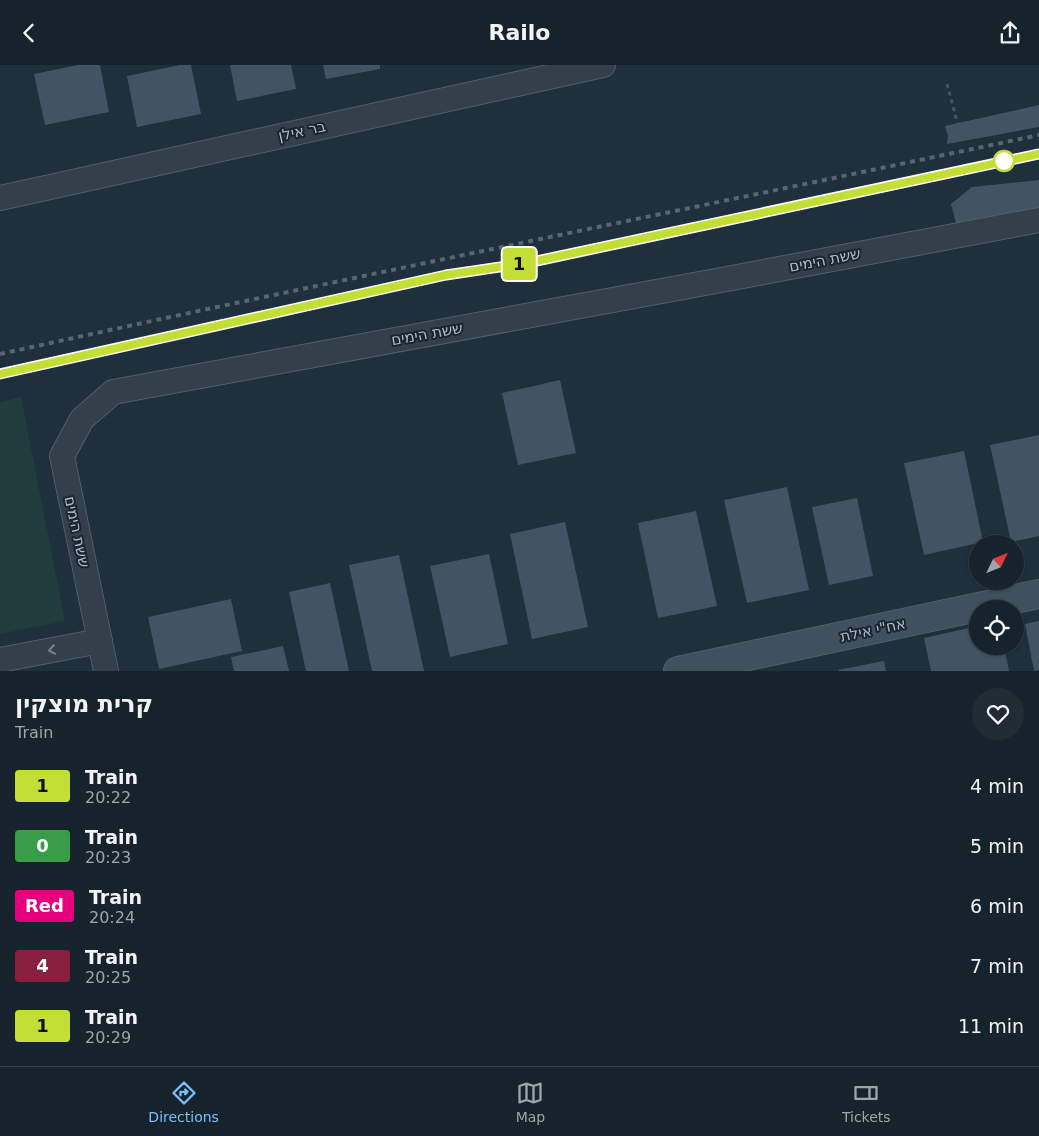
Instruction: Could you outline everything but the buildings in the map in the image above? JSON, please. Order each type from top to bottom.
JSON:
[{"type":"street","name":"בר אילן","points":[[0,198],[560,69],[603,65]]},
{"type":"street","name":"ששת הימים","points":[[106,671],[62,456],[82,419],[113,393],[1039,219]]},
{"type":"street","name":"אח\"י אילת","points":[[678,671],[705,668],[1039,594]]},
{"type":"street","points":[[0,660],[100,641]]},
{"type":"path","points":[[947,84],[962,140]]},
{"type":"green space","points":[[21,397],[65,621],[0,634],[0,402]]},
{"type":"railway","points":[[0,354],[1039,135]]},
{"type":"railway","points":[[0,374],[446,275],[527,263],[1039,154]]},
{"type":"train","name":"1","points":[[0,374],[446,275],[527,263],[1039,154]]}]
